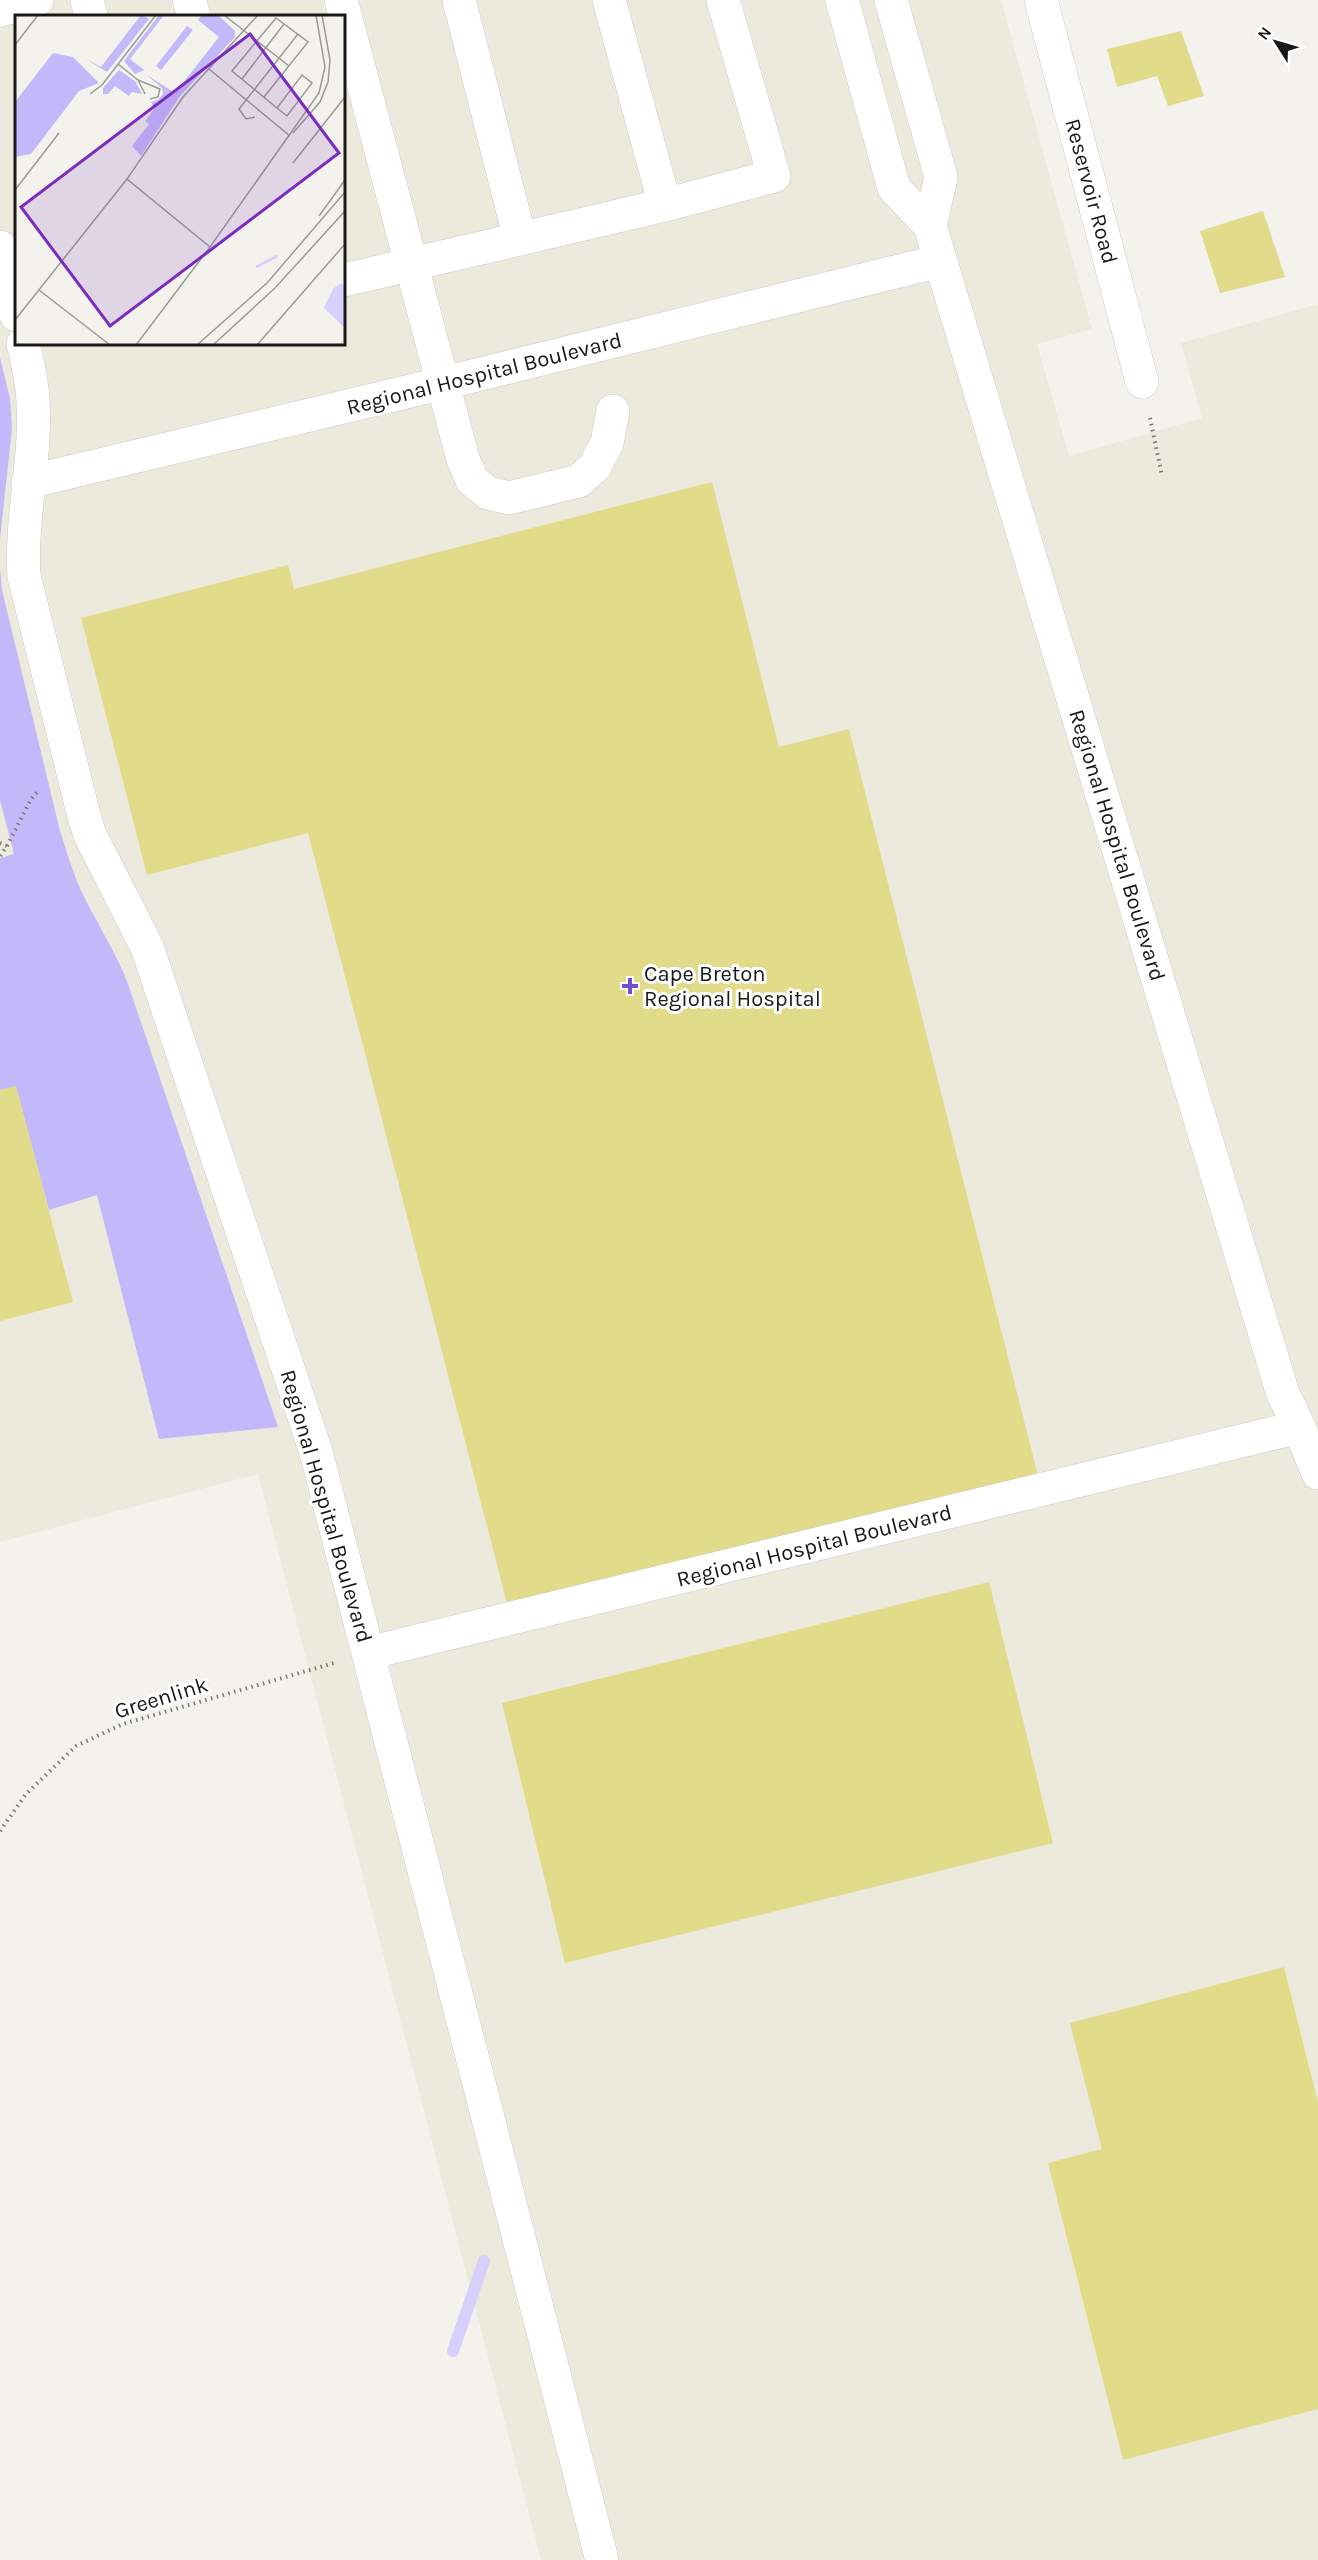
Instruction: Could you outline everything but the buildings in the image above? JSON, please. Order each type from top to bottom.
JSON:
[{"type":"street","points":[[0,10],[37,0]]},
{"type":"street","points":[[87,0],[91,15]]},
{"type":"street","points":[[189,0],[194,15]]},
{"type":"street","points":[[341,0],[345,15]]},
{"type":"street","points":[[459,0],[520,239]]},
{"type":"street","points":[[609,0],[665,206]]},
{"type":"street","points":[[345,280],[665,206],[774,176],[723,0]]},
{"type":"street","name":"Regional Hospital Boulevard","points":[[842,0],[894,188],[930,226],[1282,1391],[1318,1473]]},
{"type":"street","name":"Regional Hospital Boulevard","points":[[891,0],[941,177],[930,226]]},
{"type":"street","name":"Reservoir Road","points":[[1041,0],[1142,382]]},
{"type":"street","points":[[345,15],[463,459],[472,480],[488,493],[509,498],[579,481],[595,465],[607,443],[613,411]]},
{"type":"street","points":[[0,247],[15,311]]},
{"type":"street","name":"Regional Hospital Boulevard","points":[[28,482],[940,261]]},
{"type":"street","name":"Regional Hospital Boulevard","points":[[23,345],[32,390],[33,426],[23,551],[24,576],[72,768],[90,835],[147,947],[278,1334],[316,1452],[368,1653],[1299,1427]]},
{"type":"street","points":[[368,1653],[602,2560]]},
{"type":"path","points":[[1142,382],[1162,476]]},
{"type":"path","points":[[0,856],[31,799],[43,787],[72,768]]},
{"type":"path","points":[[0,843],[7,846]]},
{"type":"path","name":"Greenlink","points":[[0,1831],[26,1794],[76,1746],[123,1724],[368,1653]]},
{"type":"shaded area","name":"Cape Breton Regional Hospital","points":[[0,0],[1001,0],[1092,329],[1037,344],[1069,456],[1202,418],[1181,343],[1318,304],[1318,2560],[541,2560],[258,1474],[0,1542]]},
{"type":"shaded area","points":[[0,357],[10,399],[12,429],[0,539]]},
{"type":"shaded area","points":[[0,569],[2,590],[60,831],[75,878],[128,984],[278,1427],[159,1439],[97,1195],[49,1210],[16,1087],[0,1090],[0,858],[14,854],[0,800]]},
{"type":"waterway","points":[[453,2351],[484,2261]]},
{"type":"place","name":"Cape Breton Regional Hospital","points":[[630,986]]}]
